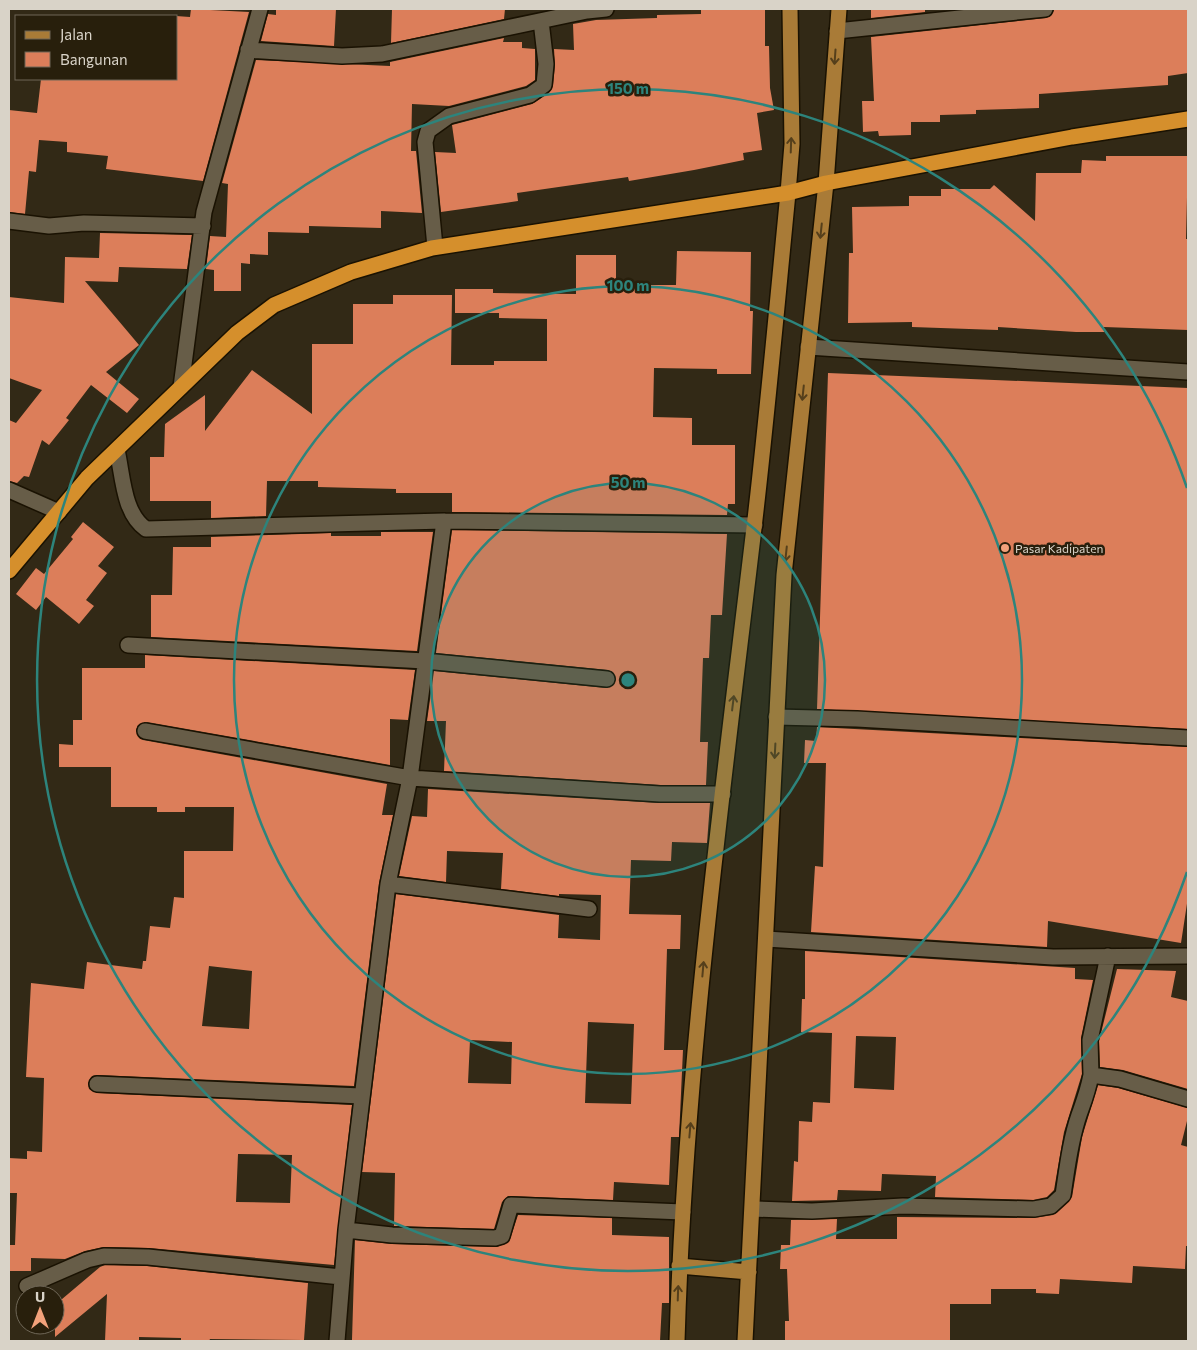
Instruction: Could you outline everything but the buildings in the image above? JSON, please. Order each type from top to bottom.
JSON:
[{"type":"highway","points":[[9,571],[87,478],[238,333],[274,305],[351,272],[435,248],[788,194],[826,183],[1188,119]]},
{"type":"main road","points":[[677,1341],[679,1266],[710,893],[755,525],[788,194],[792,144],[790,9]]},
{"type":"main road","points":[[745,1341],[784,574],[826,183],[839,9]]},
{"type":"main road","points":[[679,1266],[749,1272]]},
{"type":"street","points":[[181,387],[204,212],[260,9]]},
{"type":"street","points":[[248,50],[342,56],[382,54],[606,9]]},
{"type":"street","points":[[837,31],[1044,9]]},
{"type":"street","points":[[435,248],[425,142],[428,131],[449,116],[530,95],[544,85],[546,64],[541,21]]},
{"type":"street","points":[[9,221],[49,226],[84,223],[203,226]]},
{"type":"street","points":[[808,347],[1188,372]]},
{"type":"street","points":[[117,450],[130,513],[138,524],[146,529],[444,520],[755,525]]},
{"type":"street","points":[[9,490],[59,512]]},
{"type":"street","points":[[337,1341],[346,1230],[388,884],[410,778],[444,520]]},
{"type":"street","points":[[128,645],[425,661],[608,679]]},
{"type":"street","points":[[776,717],[857,719],[1188,738]]},
{"type":"street","points":[[145,731],[410,778],[660,794],[723,794]]},
{"type":"street","points":[[388,884],[589,909]]},
{"type":"street","points":[[766,939],[1053,957],[1188,956]]},
{"type":"street","points":[[753,1209],[812,1211],[904,1206],[1034,1208],[1052,1206],[1063,1196],[1069,1153],[1079,1115],[1087,1097],[1091,1075],[1090,1040],[1108,956]]},
{"type":"street","points":[[1091,1075],[1120,1079],[1188,1099]]},
{"type":"street","points":[[97,1084],[361,1096]]},
{"type":"street","points":[[346,1230],[392,1235],[495,1238],[502,1236],[511,1205],[683,1212]]},
{"type":"street","points":[[29,1285],[87,1260],[104,1256],[148,1257],[341,1277]]},
{"type":"place","name":"Pasar Kadipaten","points":[[1005,548]]}]
